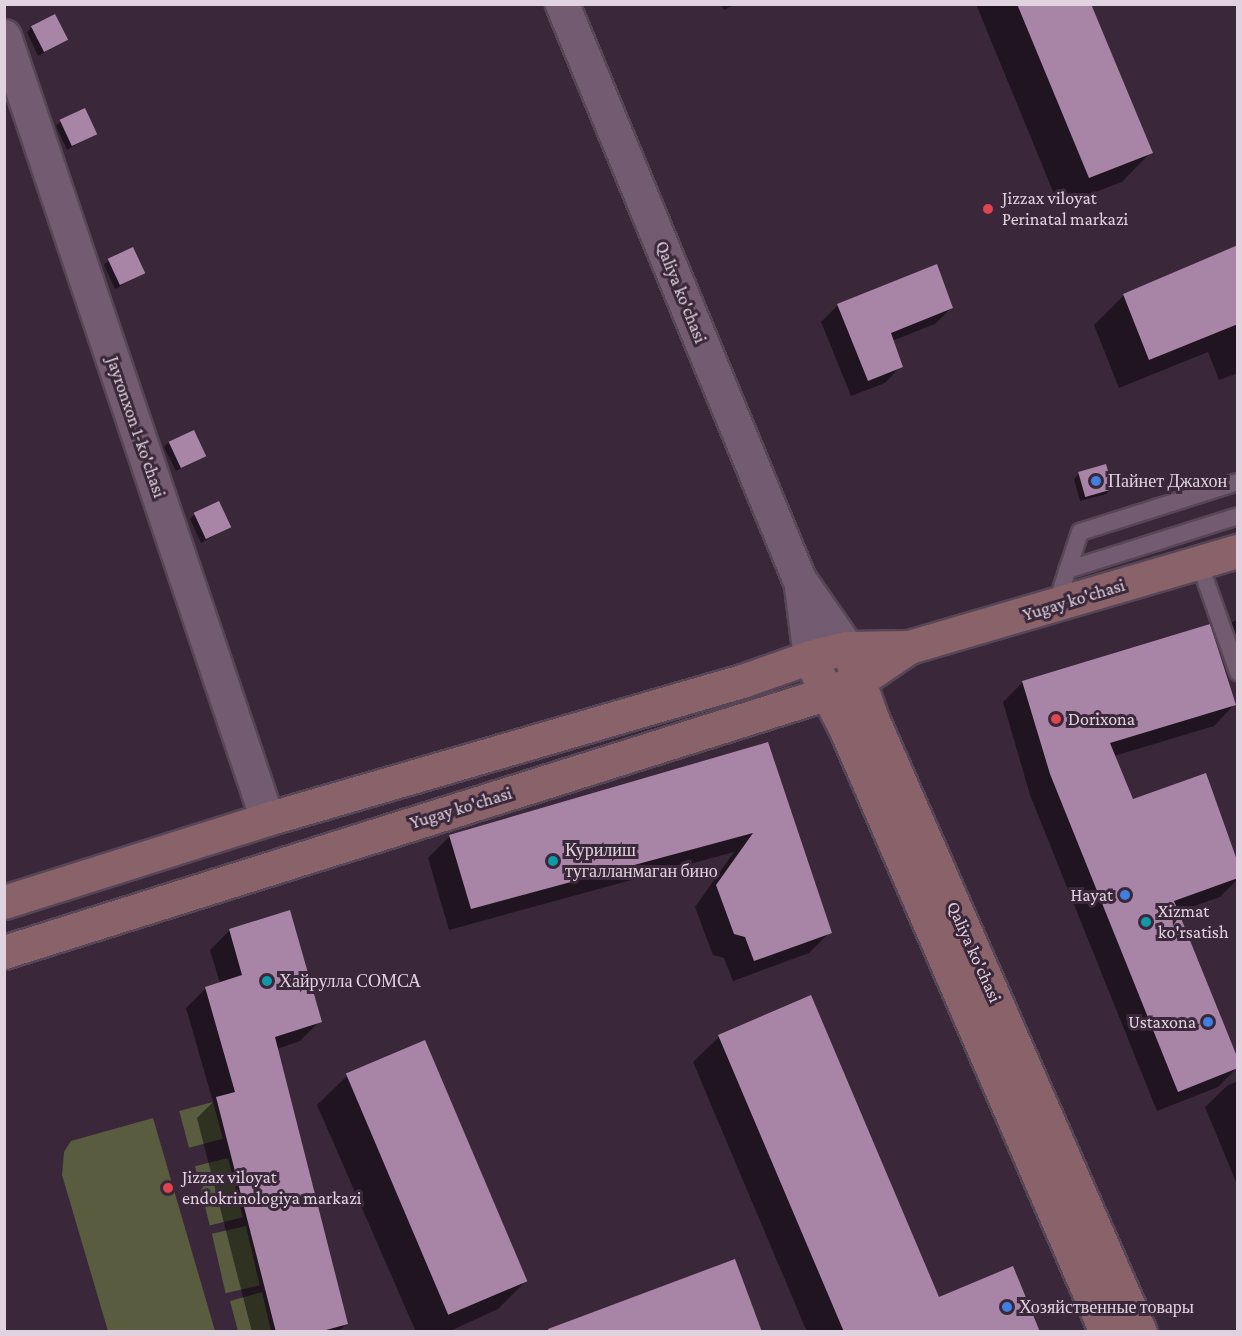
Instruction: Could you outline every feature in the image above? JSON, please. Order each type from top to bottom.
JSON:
[{"type":"main road","name":"Yugay ko'chasi","points":[[4,902],[267,819],[742,681],[810,657],[847,648],[909,647],[1056,606],[1238,551]]},
{"type":"main road","name":"Yugay ko'chasi","points":[[4,952],[825,694],[860,680],[909,647]]},
{"type":"main road","name":"Qaliya ko'chasi","points":[[847,648],[871,716],[1140,1332]]},
{"type":"main road","name":"Qaliya ko'chasi","points":[[810,657],[825,694],[846,730],[1106,1332]]},
{"type":"street","name":"Qaliya ko'chasi","points":[[562,4],[800,579],[847,648]]},
{"type":"street","name":"Jayronxon 1-ko'chasi","points":[[4,36],[267,819]]},
{"type":"street","name":"Qaliya ko'chasi","points":[[800,579],[810,657]]},
{"type":"lane","points":[[1056,606],[1080,532],[1238,482]]},
{"type":"lane","points":[[1067,570],[1238,516]]},
{"type":"lane","points":[[1199,562],[1238,672]]},
{"type":"green space","points":[[213,1102],[223,1139],[189,1148],[179,1111]]},
{"type":"green space","points":[[153,1118],[215,1331],[108,1331],[62,1175],[64,1152],[71,1141]]},
{"type":"green space","points":[[228,1158],[243,1217],[210,1225],[195,1166]]},
{"type":"green space","points":[[246,1226],[260,1285],[226,1293],[212,1234]]},
{"type":"green space","points":[[262,1292],[271,1331],[238,1331],[230,1301]]},
{"type":"building","points":[[1017,4],[1091,4],[1153,153],[1089,178]]},
{"type":"building","points":[[55,14],[68,40],[44,52],[31,26]]},
{"type":"building","points":[[85,108],[97,134],[72,146],[60,120]]},
{"type":"building","points":[[1238,245],[1238,324],[1149,360],[1123,294]]},
{"type":"building","points":[[133,247],[145,273],[120,285],[108,259]]},
{"type":"building","points":[[937,264],[953,308],[891,333],[903,367],[868,381],[837,304]]},
{"type":"building","points":[[194,430],[206,456],[181,468],[169,442]]},
{"type":"building","name":"Пайнет Джахон","points":[[1106,464],[1113,489],[1085,497],[1078,472]]},
{"type":"building","points":[[219,501],[231,527],[206,539],[194,513]]},
{"type":"building","points":[[1210,624],[1236,705],[1110,743],[1133,799],[1206,773],[1238,863],[1238,878],[1174,901],[1238,1059],[1238,1068],[1178,1092],[1050,774],[1022,681]]},
{"type":"building","name":"Курилиш тугалланмаган бино","points":[[768,742],[832,933],[754,961],[745,937],[734,934],[716,885],[753,833],[471,909],[449,835]]},
{"type":"building","points":[[290,910],[322,1022],[275,1037],[348,1324],[319,1332],[276,1332],[216,1097],[235,1092],[205,987],[242,975],[229,929]]},
{"type":"building","points":[[811,995],[939,1297],[1013,1266],[1040,1332],[844,1332],[718,1035]]},
{"type":"building","points":[[425,1040],[527,1281],[448,1315],[346,1074]]},
{"type":"building","points":[[735,1259],[762,1332],[549,1332],[548,1329]]},
{"type":"place","name":"Jizzax viloyat Perinatal markazi","points":[[988,209]]},
{"type":"place","name":"Пайнет Джахон","points":[[1096,481]]},
{"type":"place","name":"Dorixona","points":[[1056,719]]},
{"type":"place","name":"Курилиш тугалланмаган бино","points":[[553,861]]},
{"type":"place","name":"Hayat","points":[[1125,895]]},
{"type":"place","name":"Xizmat ko'rsatish","points":[[1146,922]]},
{"type":"place","name":"Хайрулла СОМСА","points":[[267,981]]},
{"type":"place","name":"Ustaxona","points":[[1208,1022]]},
{"type":"place","name":"Jizzax viloyat endokrinologiya markazi","points":[[168,1188]]},
{"type":"place","name":"Хозяйственные товары","points":[[1007,1307]]}]
